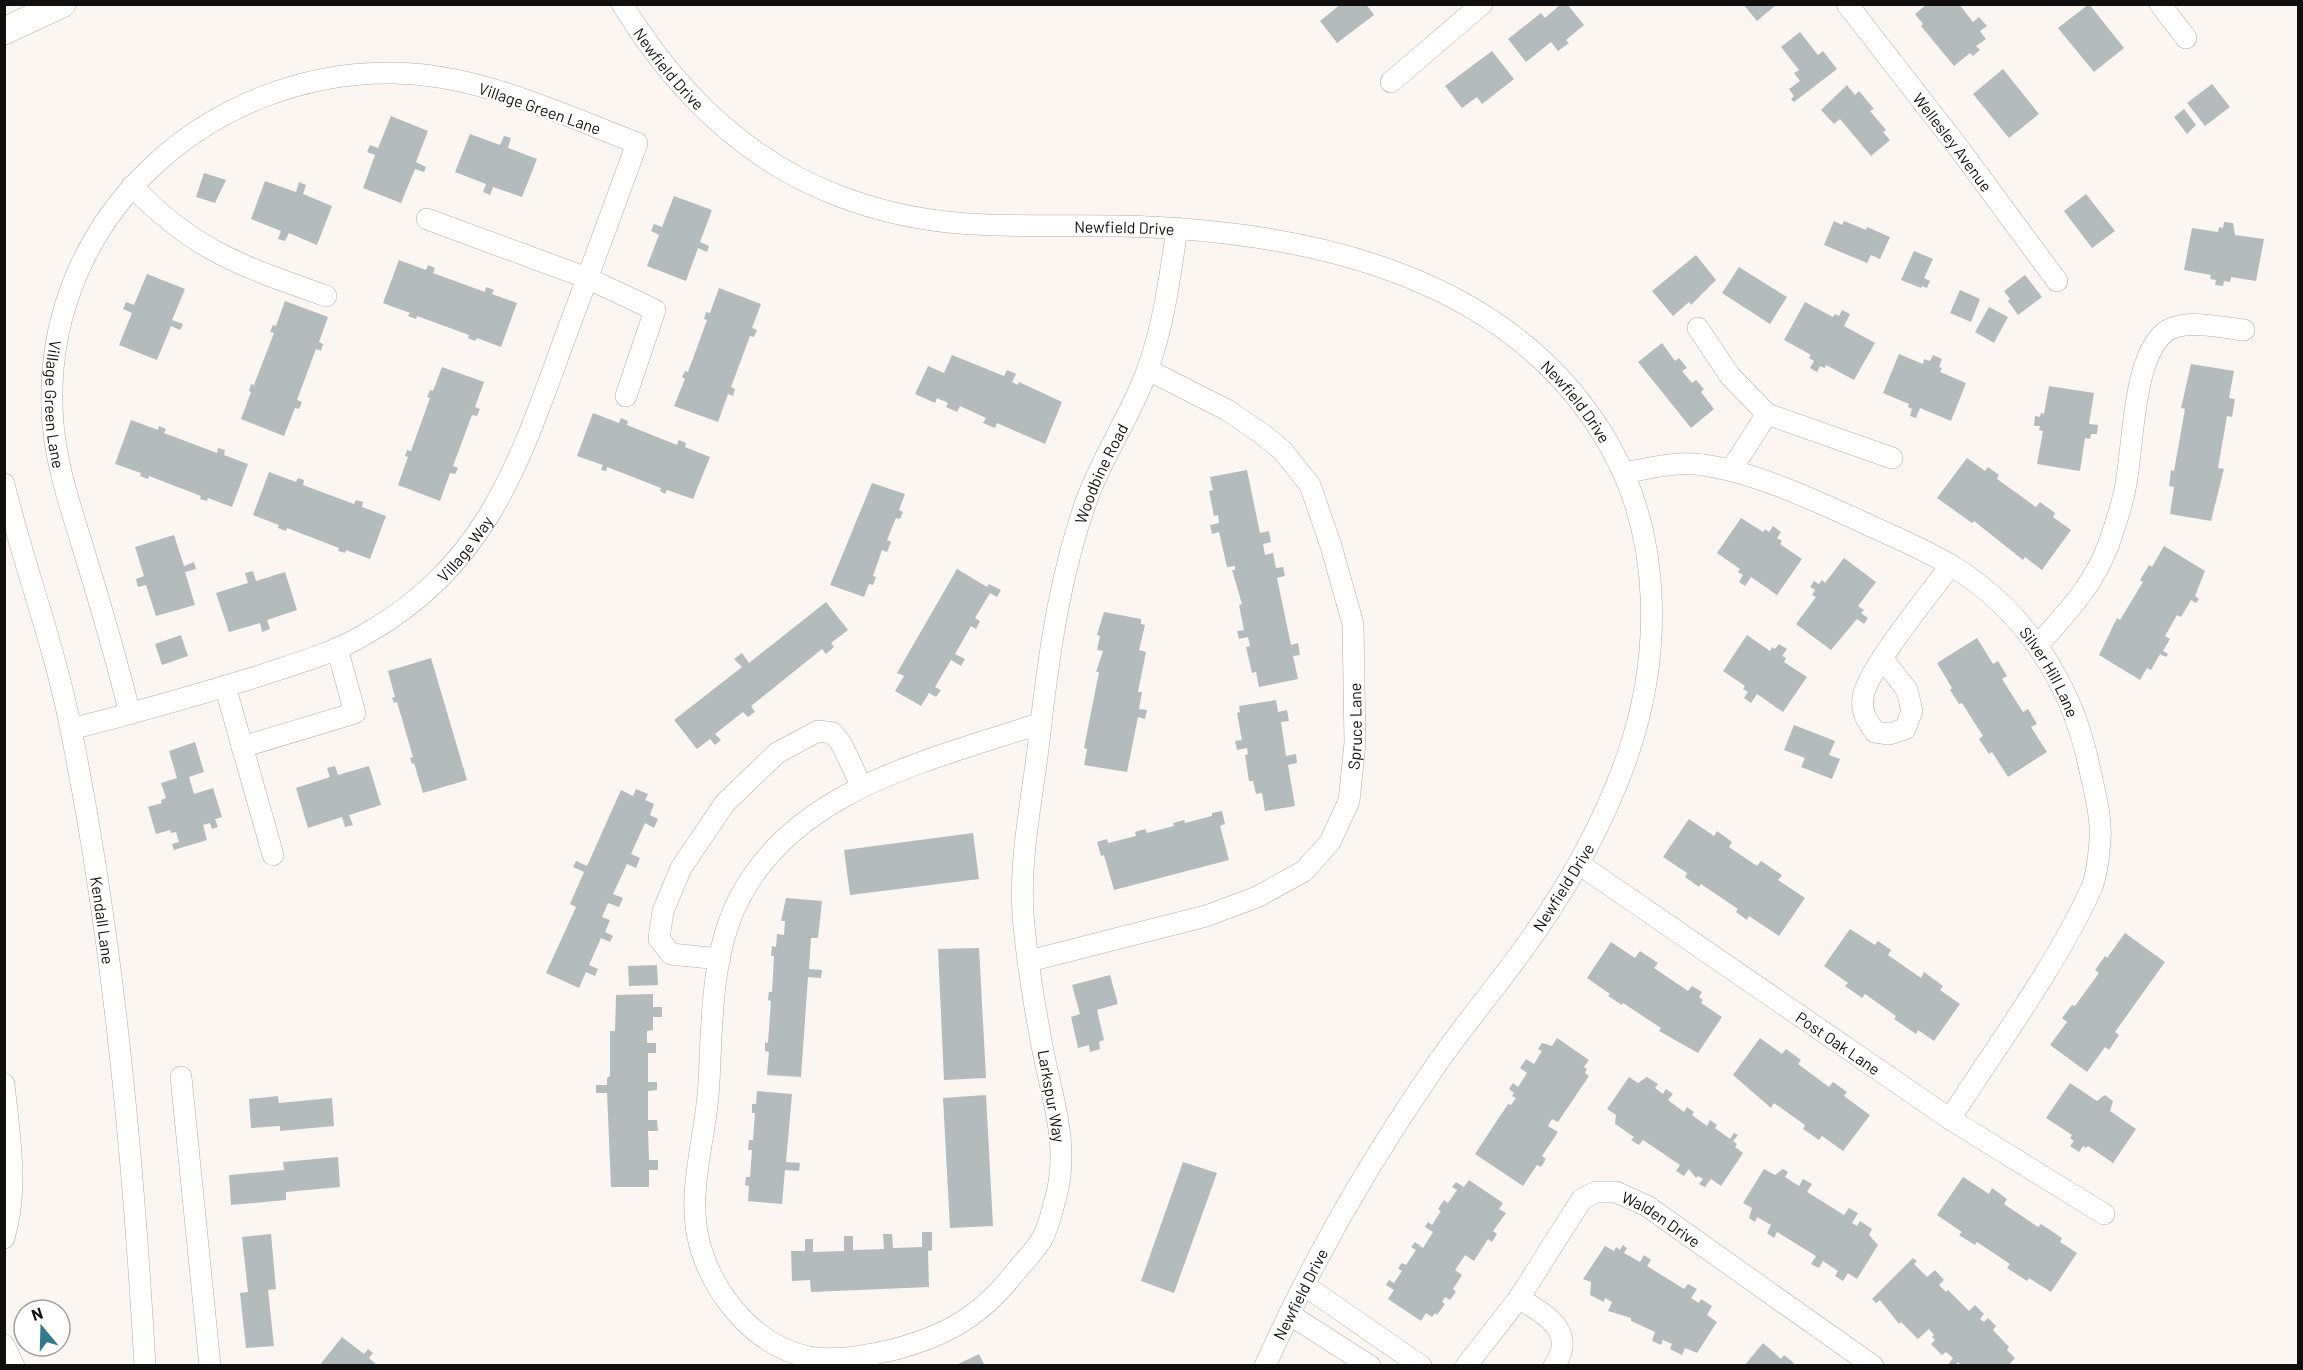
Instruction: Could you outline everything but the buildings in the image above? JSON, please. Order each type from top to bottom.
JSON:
[{"type":"main road","points":[[4,30],[62,4]]},
{"type":"street","name":"Newfield Drive","points":[[622,4],[661,64],[691,98],[714,119],[756,153],[796,176],[837,195],[875,208],[957,225],[1177,228],[1268,239],[1356,260],[1448,294],[1482,312],[1514,334],[1565,383],[1588,412],[1624,473],[1634,503],[1650,576],[1653,611],[1651,648],[1638,722],[1627,758],[1597,830],[1579,864],[1528,943],[1457,1036],[1385,1143],[1304,1285],[1265,1365]]},
{"type":"street","points":[[1391,82],[1482,4]]},
{"type":"street","name":"Wellesley Avenue","points":[[1847,4],[1958,147],[2057,281]]},
{"type":"street","points":[[2160,4],[2186,38]]},
{"type":"street","name":"Village Green Lane","points":[[130,714],[66,492],[54,435],[52,406],[56,349],[74,281],[100,231],[132,186],[150,166],[196,130],[249,101],[305,82],[360,75],[424,75],[487,88],[637,143]]},
{"type":"street","name":"Village Way","points":[[71,729],[225,686],[338,648],[364,636],[418,598],[442,576],[485,523],[516,467],[637,143]]},
{"type":"street","points":[[132,186],[173,226],[223,257],[326,296]]},
{"type":"street","points":[[427,219],[587,278],[655,310],[626,396]]},
{"type":"street","name":"Woodbine Road","points":[[1041,723],[1049,655],[1061,592],[1082,513],[1148,370],[1161,324],[1177,228]]},
{"type":"street","points":[[2038,645],[2089,587],[2108,546],[2124,493],[2135,413],[2148,355],[2164,332],[2185,325],[2244,330]]},
{"type":"street","points":[[1698,328],[1730,376],[1767,414],[1892,458]]},
{"type":"street","name":"Spruce Lane","points":[[1029,961],[1206,916],[1257,897],[1304,871],[1330,842],[1349,801],[1355,743],[1353,624],[1331,546],[1310,485],[1282,450],[1261,433],[1227,410],[1148,370]]},
{"type":"street","points":[[1731,470],[1767,414]]},
{"type":"street","name":"Silver Hill Lane","points":[[1624,473],[1678,464],[1731,470],[1826,506],[1951,565],[1985,588],[2038,645],[2066,692],[2087,756],[2100,839],[2093,887],[2056,953],[1950,1119]]},
{"type":"street","name":"Kendall Lane","points":[[4,484],[14,526],[54,654],[71,729],[108,958],[135,1217],[145,1365]]},
{"type":"street","points":[[1882,658],[1951,565]]},
{"type":"street","points":[[242,747],[355,713],[338,648]]},
{"type":"street","points":[[225,686],[273,855]]},
{"type":"street","name":"Larkspur Way","points":[[1041,723],[1036,774],[1024,841],[1023,913],[1044,1055],[1060,1127],[1062,1159],[1057,1194],[1043,1239],[1007,1282],[969,1318],[921,1343],[865,1357],[811,1358],[778,1347],[745,1321],[718,1289],[700,1246],[694,1189],[708,1117],[712,1019],[720,959],[737,903],[763,859],[812,817],[861,785],[1041,723]]},
{"type":"street","points":[[720,959],[671,954],[659,939],[663,911],[681,868],[725,803],[777,753],[818,731],[833,733],[842,745],[861,785]]},
{"type":"street","name":"Post Oak Lane","points":[[1579,864],[1950,1119],[2104,1214]]},
{"type":"street","points":[[181,1077],[210,1365]]},
{"type":"street","points":[[4,1084],[12,1165],[10,1218],[4,1238]]},
{"type":"street","name":"Walden Drive","points":[[1466,1365],[1519,1298],[1582,1199],[1596,1192],[1617,1192],[1647,1206],[1873,1365]]},
{"type":"street","points":[[1304,1285],[1421,1365]]},
{"type":"street","points":[[1519,1298],[1553,1320],[1560,1330],[1563,1344],[1554,1365]]},
{"type":"street","points":[[1289,1314],[1361,1363],[1371,1331]]},
{"type":"street","points":[[4,1345],[14,1365]]}]
